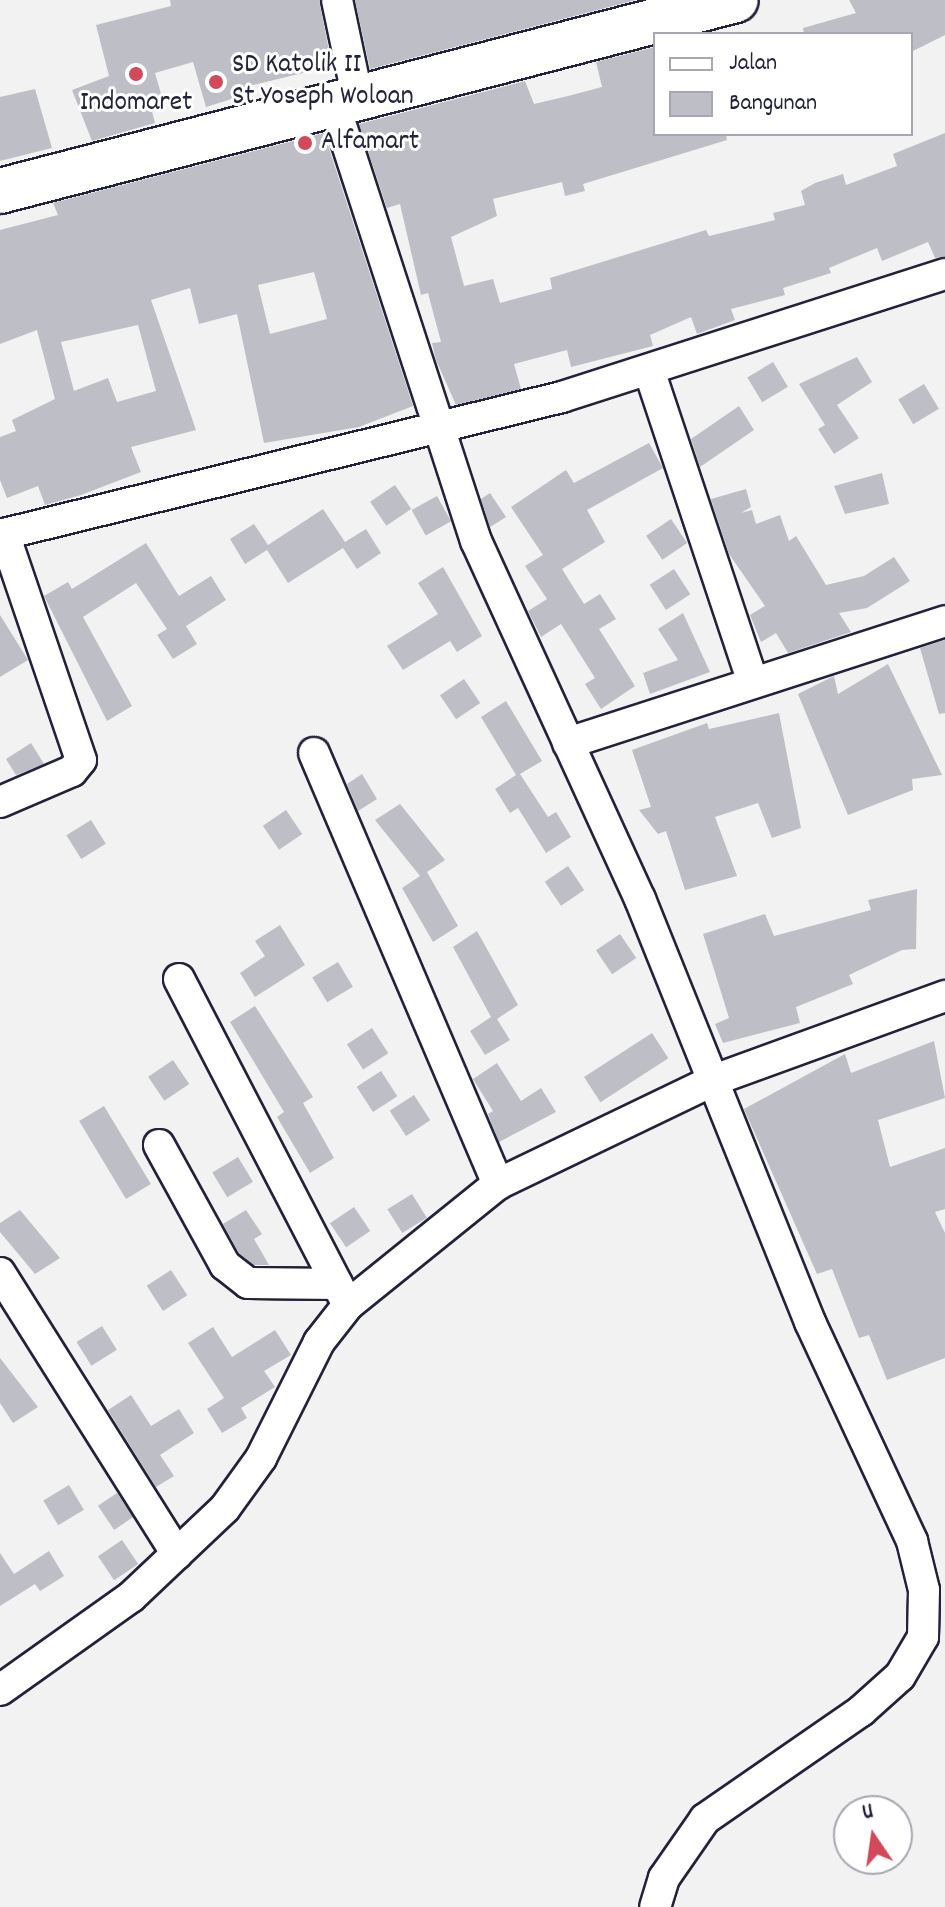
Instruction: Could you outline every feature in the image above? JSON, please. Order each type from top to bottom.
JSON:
[{"type":"main road","points":[[0,191],[345,98],[736,0]]},
{"type":"street","points":[[337,0],[345,98],[435,430],[476,541],[568,743],[714,1080],[810,1322],[912,1541],[936,1615],[900,1676],[861,1711],[705,1819],[664,1878],[655,1907]]},
{"type":"street","points":[[0,802],[72,771],[81,760],[2,535],[435,430],[649,370],[945,274]]},
{"type":"street","points":[[649,370],[753,682]]},
{"type":"street","points":[[568,743],[945,621]]},
{"type":"street","points":[[314,753],[498,1184]]},
{"type":"street","points":[[179,979],[342,1295]]},
{"type":"street","points":[[0,1690],[131,1597],[225,1508],[261,1458],[289,1393],[342,1295],[498,1184],[714,1080],[945,996]]},
{"type":"street","points":[[159,1145],[225,1265],[248,1283],[342,1295]]},
{"type":"street","points":[[0,1273],[177,1554]]},
{"type":"building","points":[[170,0],[319,0],[332,66],[236,89],[238,97],[206,107],[193,62],[155,73],[162,97],[149,100],[155,123],[92,141],[72,90],[109,76],[96,25],[171,6]]},
{"type":"building","points":[[355,0],[636,0],[370,69]]},
{"type":"building","points":[[849,0],[945,0],[945,35],[913,51],[913,32],[804,32],[803,28],[856,13]]},
{"type":"building","points":[[653,48],[653,136],[726,136],[727,140],[583,184],[585,191],[565,196],[562,182],[493,199],[497,216],[451,237],[464,286],[493,279],[500,303],[552,289],[550,278],[706,230],[709,236],[775,220],[773,213],[805,205],[801,191],[815,183],[843,174],[846,185],[897,166],[893,154],[945,133],[945,256],[935,258],[928,242],[882,261],[877,248],[829,268],[831,273],[783,288],[785,295],[731,309],[735,320],[697,334],[691,317],[650,335],[653,346],[571,367],[567,350],[514,364],[521,389],[456,405],[436,360],[432,343],[441,342],[428,293],[421,295],[400,204],[387,208],[359,124],[525,81],[534,104],[568,96],[602,87],[596,62]]},
{"type":"building","points":[[35,89],[52,148],[0,161],[0,97]]},
{"type":"building","points":[[324,133],[413,406],[359,427],[264,443],[237,314],[199,324],[190,288],[151,300],[196,430],[131,447],[141,472],[81,495],[45,505],[38,486],[7,498],[0,480],[0,437],[16,431],[12,420],[55,399],[37,330],[0,344],[0,230],[58,215],[53,203]],"holes":[[[314,272],[327,319],[270,334],[258,285]],[[138,325],[156,391],[117,402],[108,378],[74,391],[61,342]]]},
{"type":"building","points":[[857,357],[872,382],[837,405],[859,438],[834,454],[818,429],[825,425],[799,384]]},
{"type":"building","points":[[773,362],[788,387],[762,402],[747,377]]},
{"type":"building","points":[[924,384],[939,409],[913,424],[898,399]]},
{"type":"building","points":[[739,406],[754,430],[700,467],[691,439]]},
{"type":"building","points":[[649,443],[663,468],[587,510],[605,542],[562,569],[584,604],[600,594],[616,619],[599,629],[635,686],[601,709],[585,684],[595,678],[561,624],[541,637],[528,611],[547,599],[525,566],[543,555],[511,507],[566,470],[574,483]]},
{"type":"building","points":[[882,473],[889,504],[845,514],[834,486]]},
{"type":"building","points":[[395,485],[411,509],[386,526],[370,502]]},
{"type":"building","points":[[746,489],[751,507],[741,513],[752,510],[756,524],[780,515],[789,541],[796,536],[826,585],[864,576],[894,557],[910,581],[867,608],[839,613],[851,632],[788,653],[776,633],[761,642],[750,615],[765,606],[729,554],[711,499]]},
{"type":"building","points":[[490,493],[506,517],[490,527],[481,499]]},
{"type":"building","points":[[437,496],[451,521],[426,535],[412,510]]},
{"type":"building","points":[[323,509],[345,542],[366,529],[381,553],[357,569],[343,548],[288,583],[267,550],[245,564],[230,539],[254,524],[268,545]]},
{"type":"building","points":[[671,519],[687,543],[662,560],[646,536]]},
{"type":"building","points":[[146,543],[179,596],[211,576],[226,600],[186,626],[197,644],[173,659],[157,635],[167,629],[136,583],[83,617],[132,706],[107,721],[44,596],[68,582],[72,589]]},
{"type":"building","points":[[443,567],[482,636],[457,652],[450,641],[403,670],[387,646],[438,614],[418,583]]},
{"type":"building","points":[[674,569],[690,594],[666,610],[650,585]]},
{"type":"building","points":[[683,613],[710,672],[650,694],[643,673],[678,660],[658,629]]},
{"type":"building","points":[[0,615],[28,660],[0,677]]},
{"type":"building","points":[[945,640],[945,713],[939,714],[920,648]]},
{"type":"building","points":[[888,664],[942,775],[912,779],[913,790],[848,815],[798,694],[834,676],[838,694]]},
{"type":"building","points":[[464,679],[480,703],[456,719],[440,695]]},
{"type":"building","points":[[506,701],[542,761],[520,774],[548,817],[556,812],[571,837],[546,853],[518,808],[510,813],[495,789],[516,775],[481,717]]},
{"type":"building","points":[[779,713],[801,828],[772,838],[758,803],[715,817],[737,876],[685,890],[666,831],[658,834],[639,810],[651,807],[632,750],[707,723],[709,729]]},
{"type":"building","points":[[31,743],[44,764],[16,775],[6,759]]},
{"type":"building","points":[[362,774],[377,799],[358,811],[347,784]]},
{"type":"building","points":[[400,804],[445,860],[427,872],[458,926],[433,942],[402,888],[420,876],[375,820]]},
{"type":"building","points":[[286,810],[302,834],[279,850],[263,826]]},
{"type":"building","points":[[91,820],[106,844],[81,859],[66,835]]},
{"type":"building","points":[[568,866],[584,890],[561,906],[545,882]]},
{"type":"building","points":[[917,889],[916,949],[902,950],[849,975],[853,984],[796,1007],[800,1023],[723,1043],[715,1024],[729,1018],[703,934],[765,914],[774,936],[871,910],[868,900]]},
{"type":"building","points":[[280,925],[305,965],[255,997],[240,973],[265,956],[255,941]]},
{"type":"building","points":[[477,931],[518,1005],[497,1019],[510,1040],[485,1055],[470,1031],[491,1017],[453,947]]},
{"type":"building","points":[[620,934],[636,958],[612,974],[596,950]]},
{"type":"building","points":[[338,962],[353,987],[327,1002],[312,977]]},
{"type":"building","points":[[255,1006],[313,1097],[303,1103],[334,1158],[310,1173],[277,1117],[284,1112],[230,1022]]},
{"type":"building","points":[[372,1028],[388,1053],[363,1069],[347,1044]]},
{"type":"building","points":[[652,1033],[668,1058],[600,1102],[584,1077]]},
{"type":"building","points":[[934,1041],[945,1098],[878,1120],[890,1167],[945,1148],[945,1209],[935,1212],[945,1233],[945,1358],[887,1380],[869,1335],[859,1338],[832,1269],[817,1274],[744,1109],[845,1054],[851,1073]]},
{"type":"building","points":[[173,1060],[189,1084],[164,1101],[148,1077]]},
{"type":"building","points":[[497,1063],[521,1101],[541,1088],[556,1112],[499,1142],[488,1114],[493,1111],[473,1079]]},
{"type":"building","points":[[381,1071],[397,1096],[373,1112],[357,1087]]},
{"type":"building","points":[[414,1095],[430,1120],[406,1136],[390,1111]]},
{"type":"building","points":[[104,1106],[151,1184],[126,1199],[79,1121]]},
{"type":"building","points":[[238,1157],[253,1182],[227,1197],[212,1172]]},
{"type":"building","points":[[412,1194],[427,1218],[402,1233],[387,1209]]},
{"type":"building","points":[[354,1207],[370,1231],[346,1247],[330,1223]]},
{"type":"building","points":[[20,1210],[60,1258],[35,1274],[0,1232],[0,1223]]},
{"type":"building","points":[[246,1210],[262,1234],[254,1239],[269,1265],[254,1265],[239,1253],[223,1224]]},
{"type":"building","points":[[171,1270],[187,1295],[163,1311],[147,1286]]},
{"type":"building","points":[[102,1326],[117,1350],[91,1366],[77,1342]]},
{"type":"building","points":[[213,1327],[232,1357],[275,1330],[291,1355],[264,1371],[275,1387],[241,1408],[247,1418],[222,1433],[207,1409],[224,1398],[188,1343]]},
{"type":"building","points":[[0,1358],[38,1407],[13,1423],[0,1403]]},
{"type":"building","points":[[131,1395],[151,1426],[179,1409],[194,1433],[160,1455],[174,1476],[156,1487],[108,1410]]},
{"type":"building","points":[[69,1485],[84,1510],[58,1525],[43,1500]]},
{"type":"building","points":[[117,1493],[133,1517],[114,1530],[98,1506]]},
{"type":"building","points":[[122,1540],[138,1564],[114,1580],[98,1556]]},
{"type":"building","points":[[49,1551],[64,1576],[40,1591],[35,1584],[0,1606],[0,1553],[14,1574]]},
{"type":"place","name":"Indomaret","points":[[136,74]]},
{"type":"place","name":"SD Katolik II St Yoseph Woloan","points":[[216,82]]},
{"type":"place","name":"Alfamart","points":[[305,143]]}]
